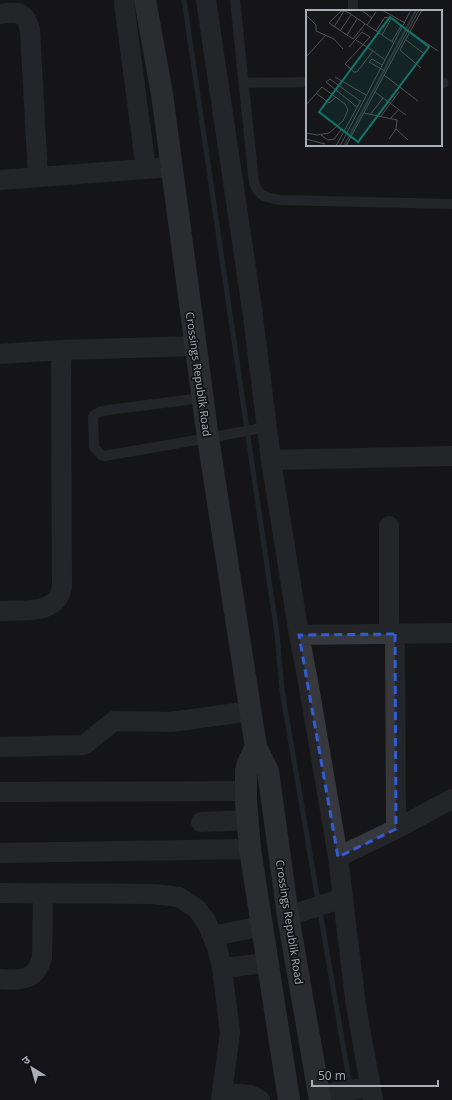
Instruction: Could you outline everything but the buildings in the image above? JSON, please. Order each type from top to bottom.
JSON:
[{"type":"street","points":[[206,0],[252,309],[259,428],[271,460],[299,635],[338,857],[336,900],[356,1006],[369,1092],[324,1096]]},
{"type":"street","points":[[135,2],[146,169]]},
{"type":"street","name":"Crossings Republik Road","points":[[135,2],[162,94],[202,398],[256,747],[268,771],[298,913],[324,1096]]},
{"type":"street","points":[[0,14],[16,12],[24,15],[28,21],[30,30],[38,177]]},
{"type":"street","points":[[0,180],[171,167]]},
{"type":"street","points":[[0,354],[62,350],[196,346]]},
{"type":"street","points":[[0,610],[36,610],[42,608],[54,603],[60,595],[62,587],[62,350]]},
{"type":"street","points":[[271,460],[452,456]]},
{"type":"street","points":[[389,526],[396,829]]},
{"type":"street","points":[[299,635],[452,633]]},
{"type":"street","points":[[0,747],[84,745],[114,721],[171,722],[251,711]]},
{"type":"street","points":[[256,747],[248,763],[246,771],[247,820],[250,849],[289,1100]]},
{"type":"street","points":[[0,792],[246,791]]},
{"type":"street","points":[[338,857],[396,829],[452,799]]},
{"type":"street","points":[[201,822],[247,820]]},
{"type":"street","points":[[0,853],[250,849]]},
{"type":"street","points":[[0,893],[154,894],[179,897],[197,909],[206,921],[213,936],[222,968],[230,1033],[222,1096],[250,1094],[260,1100]]},
{"type":"street","points":[[0,979],[21,980],[31,976],[40,968],[42,958],[43,893]]},
{"type":"street","points":[[298,913],[336,900]]},
{"type":"street","points":[[213,936],[262,926]]},
{"type":"street","points":[[222,968],[268,963]]},
{"type":"lane","points":[[235,0],[254,182],[257,191],[264,197],[280,200],[452,204]]},
{"type":"lane","points":[[244,83],[306,82]]},
{"type":"lane","points":[[202,398],[98,412],[93,417],[94,447],[104,456],[259,428]]},
{"type":"highlighted area","points":[[395,634],[396,829],[338,857],[299,635]]},
{"type":"waterway","points":[[184,0],[277,634],[282,690],[318,901]]},
{"type":"waterway","points":[[320,911],[350,1086]]}]
